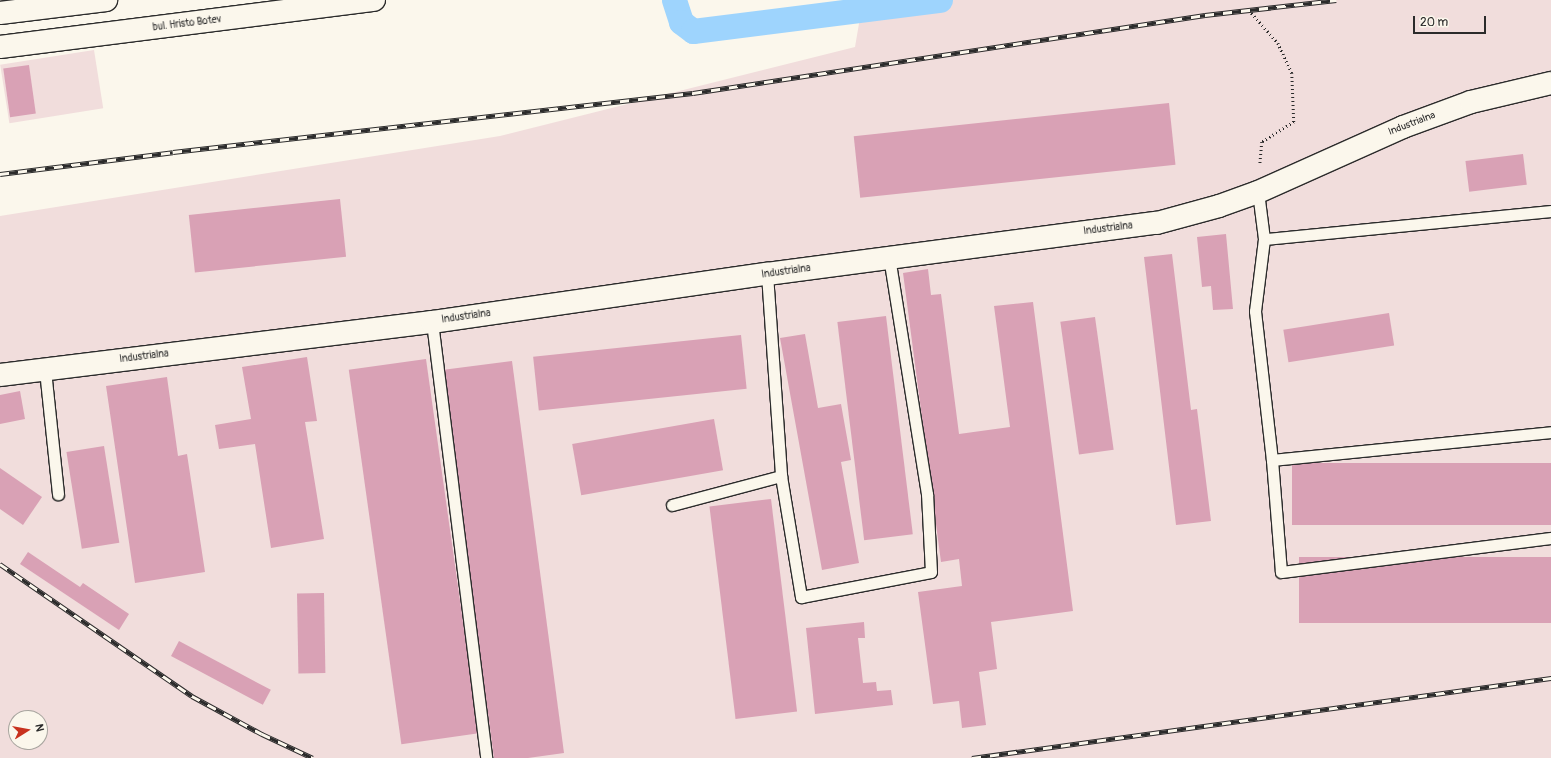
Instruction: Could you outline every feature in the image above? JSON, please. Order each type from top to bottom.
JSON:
[{"type":"street","points":[[0,13],[106,0]]},
{"type":"street","name":"bul. Hristo Botev","points":[[0,47],[374,0]]},
{"type":"street","name":"Industrialna","points":[[0,375],[432,322],[767,274],[1157,223],[1219,206],[1258,192],[1411,124],[1471,102],[1551,83]]},
{"type":"lane","points":[[1258,192],[1264,239],[1255,311],[1272,460],[1281,572],[1551,538]]},
{"type":"lane","points":[[1264,239],[1551,211]]},
{"type":"lane","points":[[767,274],[781,476],[801,597],[931,572],[927,494],[889,258]]},
{"type":"lane","points":[[432,322],[486,758]]},
{"type":"lane","points":[[45,370],[58,494]]},
{"type":"lane","points":[[1272,460],[1551,432]]},
{"type":"lane","points":[[672,505],[781,476]]},
{"type":"path","points":[[1249,10],[1278,43],[1292,74],[1294,122],[1262,142],[1258,192]]},
{"type":"shaded area","points":[[863,0],[1551,0],[1551,758],[0,758],[0,216],[500,136],[855,47]]},
{"type":"shaded area","points":[[94,50],[103,108],[9,123],[0,65]]},
{"type":"building","points":[[29,65],[36,114],[10,117],[3,69]]},
{"type":"building","points":[[1169,103],[1175,165],[860,198],[854,136]]},
{"type":"building","points":[[1523,154],[1527,185],[1469,192],[1465,161]]},
{"type":"building","points":[[340,199],[346,257],[195,273],[189,215]]},
{"type":"building","points":[[1226,234],[1233,309],[1213,310],[1211,286],[1202,287],[1197,237]]},
{"type":"building","points":[[1172,254],[1191,410],[1197,409],[1211,521],[1176,525],[1144,257]]},
{"type":"building","points":[[928,269],[931,295],[941,294],[959,434],[1010,427],[994,306],[1033,302],[1073,611],[991,622],[997,669],[979,672],[986,725],[962,728],[959,701],[933,704],[918,592],[962,586],[959,559],[941,562],[903,273]]},
{"type":"building","points":[[1389,313],[1394,346],[1288,362],[1283,330]]},
{"type":"building","points":[[886,316],[913,534],[864,540],[837,322]]},
{"type":"building","points":[[1095,317],[1114,450],[1079,455],[1060,322]]},
{"type":"building","points":[[805,334],[818,408],[841,404],[851,460],[841,462],[859,563],[822,570],[780,338]]},
{"type":"building","points":[[741,335],[747,389],[539,411],[533,357]]},
{"type":"building","points":[[307,357],[317,421],[305,422],[324,539],[271,548],[255,444],[219,449],[215,425],[251,419],[242,367]]},
{"type":"building","points":[[426,359],[479,733],[401,744],[349,370]]},
{"type":"building","points":[[512,361],[564,753],[528,758],[494,758],[442,370]]},
{"type":"building","points":[[167,377],[178,456],[187,454],[205,572],[135,583],[106,386]]},
{"type":"building","points":[[20,391],[25,419],[0,424],[0,395]]},
{"type":"building","points":[[714,419],[723,470],[581,495],[572,444]]},
{"type":"building","points":[[104,446],[119,543],[82,549],[66,452]]},
{"type":"building","points":[[1292,463],[1551,463],[1551,525],[1292,525]]},
{"type":"building","points":[[0,468],[42,497],[23,525],[0,509]]},
{"type":"building","points":[[771,499],[797,711],[736,719],[709,507]]},
{"type":"building","points":[[28,552],[80,587],[83,583],[129,614],[119,630],[20,564]]},
{"type":"building","points":[[1299,557],[1551,557],[1551,623],[1299,623]]},
{"type":"building","points":[[297,593],[324,593],[325,673],[298,673]]},
{"type":"building","points":[[864,622],[865,638],[858,638],[863,683],[876,682],[877,691],[891,690],[893,705],[815,714],[806,628]]},
{"type":"building","points":[[179,641],[271,690],[263,705],[171,656]]},
{"type":"waterway","points":[[674,0],[681,22],[693,31],[940,0]]},
{"type":"railway","points":[[0,174],[173,152],[693,93],[1205,15],[1336,0]]},
{"type":"railway","points":[[0,564],[192,696],[262,734],[313,758]]},
{"type":"railway","points":[[972,758],[1551,678]]}]
